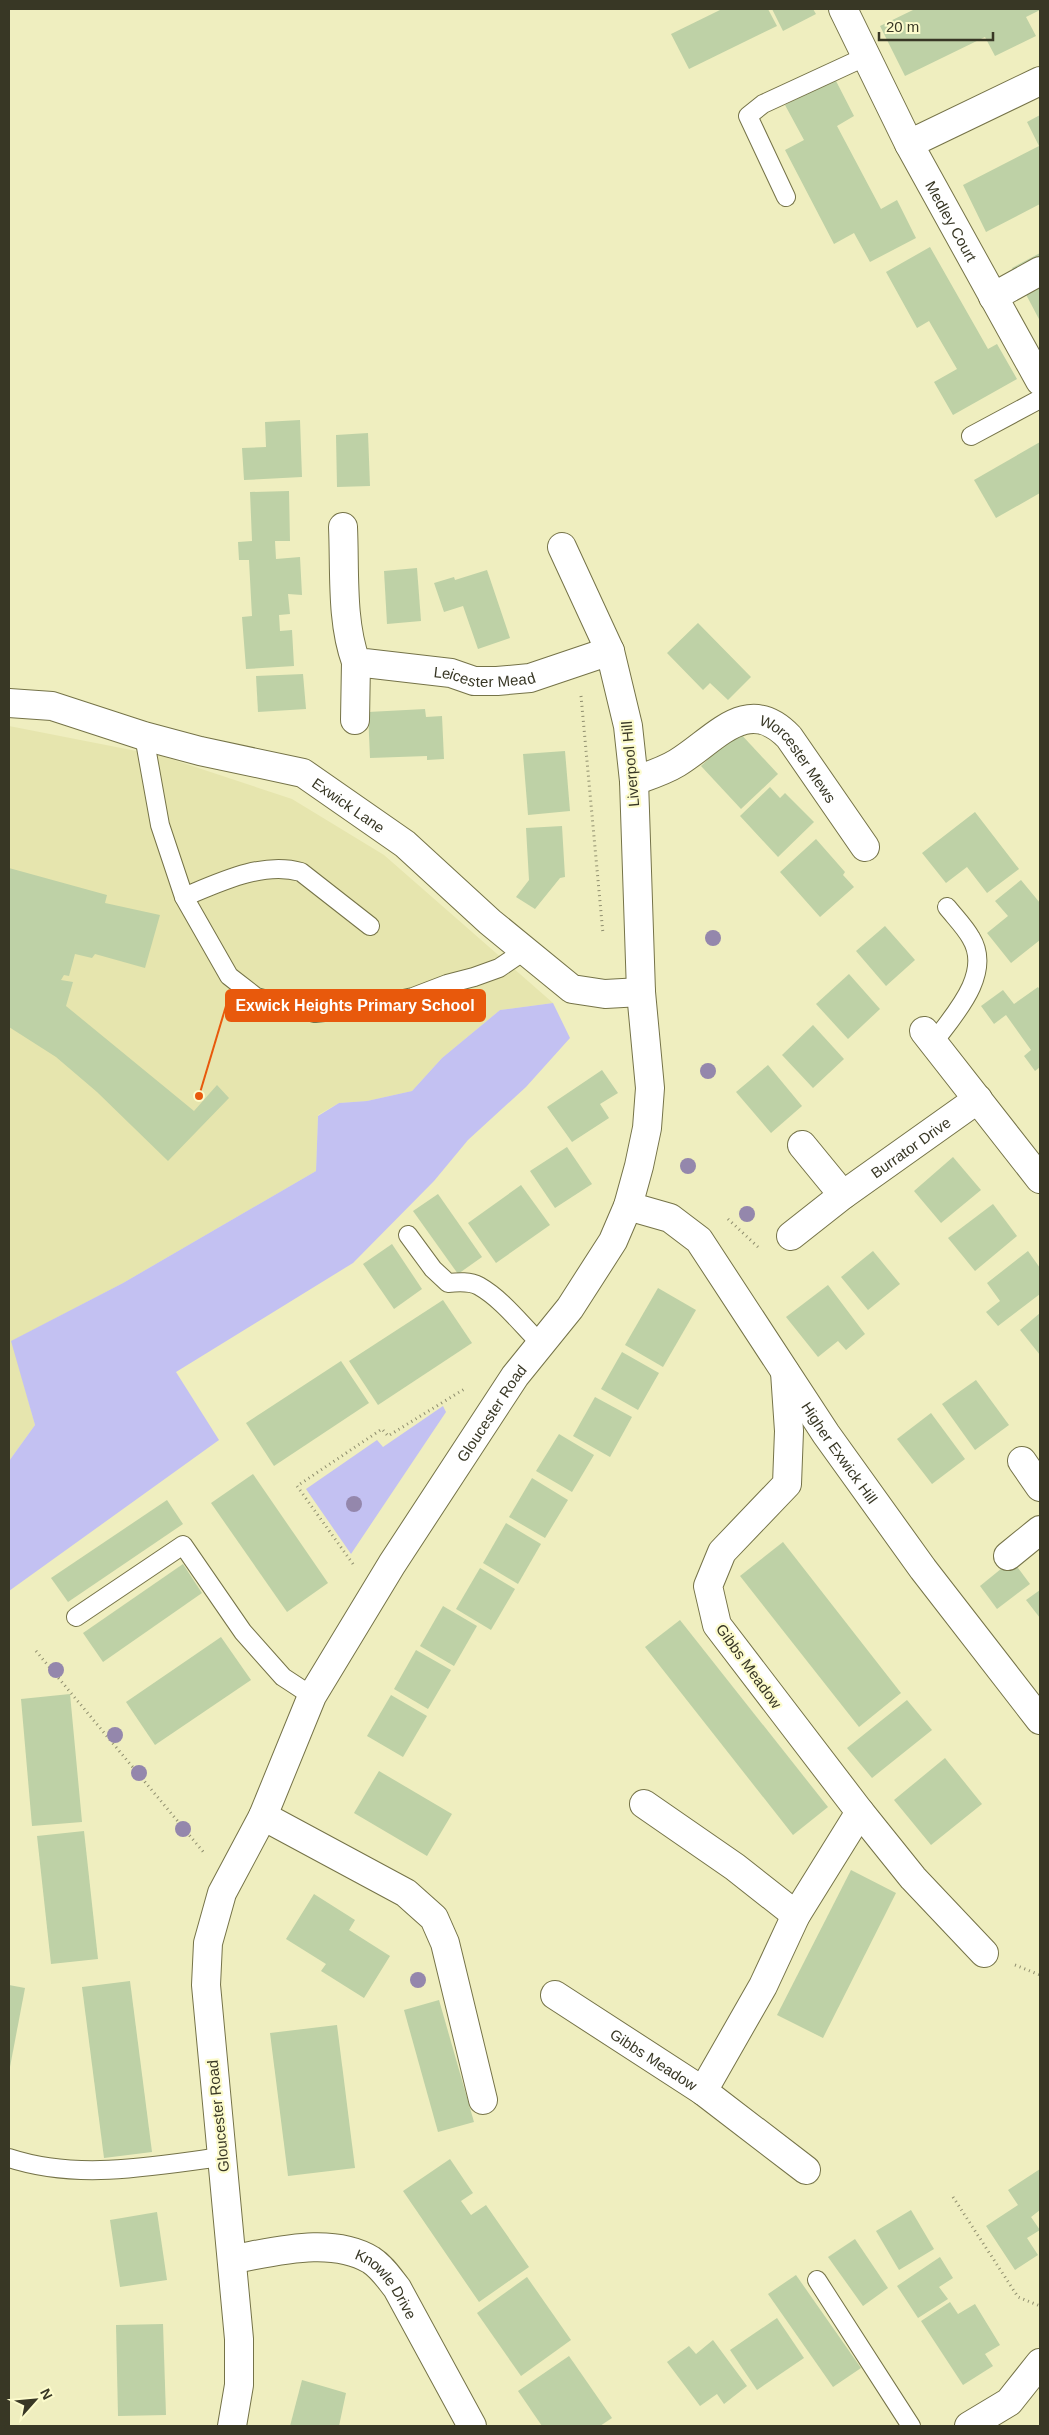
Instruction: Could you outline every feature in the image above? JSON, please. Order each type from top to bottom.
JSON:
[{"type":"street","name":"Medley Court","points":[[843,9],[909,144],[1040,381]]},
{"type":"street","points":[[909,144],[1040,81]]},
{"type":"street","points":[[993,297],[1040,271]]},
{"type":"street","points":[[343,527],[347,624],[350,646],[356,662],[355,720]]},
{"type":"street","name":"Liverpool Hill","points":[[562,547],[610,650],[628,726],[634,782],[641,992]]},
{"type":"street","name":"Leicester Mead","points":[[356,662],[451,673],[474,681],[497,681],[530,678],[610,650]]},
{"type":"street","name":"Exwick Lane","points":[[9,703],[52,706],[144,736],[200,751],[303,773],[405,844],[460,896],[572,989],[606,994],[641,992]]},
{"type":"street","name":"Worcester Mews","points":[[634,782],[675,765],[739,720],[763,718],[777,724],[789,736],[865,847]]},
{"type":"street","name":"Gloucester Road","points":[[232,2426],[240,2385],[239,2339],[207,1994],[206,1959],[211,1925],[228,1881],[263,1816],[312,1696],[374,1593],[515,1376],[570,1308],[613,1241],[628,1206],[647,1128],[650,1088],[641,992]]},
{"type":"street","points":[[928,1037],[1040,1179]]},
{"type":"street","name":"Burrator Drive","points":[[790,1236],[843,1195],[978,1099]]},
{"type":"street","points":[[802,1145],[843,1195]]},
{"type":"street","name":"Higher Exwick Hill","points":[[628,1206],[670,1218],[699,1240],[826,1434],[923,1569],[1040,1720]]},
{"type":"street","name":"Gibbs Meadow","points":[[703,2091],[763,1986],[796,1915],[860,1812],[716,1625],[708,1586],[722,1552],[787,1484],[789,1431],[785,1372]]},
{"type":"street","points":[[1022,1461],[1040,1487]]},
{"type":"street","points":[[1008,1556],[1040,1530]]},
{"type":"street","points":[[644,1804],[735,1867],[796,1915]]},
{"type":"street","points":[[860,1812],[913,1878],[984,1953]]},
{"type":"street","points":[[263,1816],[406,1893],[434,1918],[445,1944],[483,2100]]},
{"type":"street","name":"Gibbs Meadow","points":[[555,1995],[703,2091],[806,2170]]},
{"type":"street","name":"Knowle Drive","points":[[233,2259],[312,2248],[333,2249],[370,2260],[384,2271],[397,2288],[472,2426]]},
{"type":"street","points":[[969,2426],[1009,2402],[1040,2363]]},
{"type":"lane","points":[[786,197],[748,116],[763,104],[867,56]]},
{"type":"lane","points":[[971,436],[1040,399]]},
{"type":"lane","points":[[144,736],[160,825],[184,897],[230,976],[256,997],[315,1013],[361,1008],[413,997],[447,984],[500,968],[524,951]]},
{"type":"lane","points":[[184,897],[213,885],[251,873],[274,867],[289,868],[302,872],[370,926]]},
{"type":"lane","points":[[928,1037],[963,1001],[975,977],[976,954],[972,939],[947,907]]},
{"type":"lane","points":[[408,1235],[433,1269],[448,1283],[461,1282],[478,1286],[493,1296],[540,1343]]},
{"type":"lane","points":[[76,1617],[182,1545],[243,1632],[283,1677],[312,1696]]},
{"type":"lane","points":[[9,2158],[27,2164],[81,2172],[118,2170],[222,2158]]},
{"type":"lane","points":[[817,2280],[911,2426]]},
{"type":"path","points":[[582,660],[580,686],[604,943]]},
{"type":"path","points":[[374,1593],[297,1486],[382,1429],[388,1436],[456,1392],[481,1381],[515,1376]]},
{"type":"path","points":[[36,1651],[228,1881]]},
{"type":"path","points":[[953,2197],[1018,2297],[1040,2306]]},
{"type":"shaded area","points":[[9,726],[162,756],[292,799],[384,855],[553,1003],[500,1010],[442,1058],[412,1091],[367,1101],[339,1103],[318,1115],[316,1171],[123,1283],[12,1341],[35,1425],[9,1461]]},
{"type":"shaded area","points":[[553,1003],[570,1038],[526,1087],[468,1140],[434,1181],[353,1263],[176,1372],[219,1440],[9,1591],[9,1461],[35,1425],[11,1341],[123,1283],[316,1171],[318,1116],[339,1103],[367,1101],[412,1091],[442,1058],[500,1010]]},
{"type":"shaded area","points":[[443,1406],[446,1412],[351,1554],[306,1489],[377,1440],[383,1447]]},
{"type":"building","points":[[722,9],[768,9],[777,26],[689,69],[671,34]]},
{"type":"building","points":[[772,9],[813,9],[816,14],[783,31]]},
{"type":"building","points":[[915,9],[1040,10],[1026,17],[1036,36],[995,56],[985,37],[905,76],[880,26]]},
{"type":"building","points":[[835,79],[854,116],[837,126],[881,209],[897,200],[916,238],[870,262],[854,233],[834,244],[785,150],[804,140],[785,105]]},
{"type":"building","points":[[1040,115],[1040,204],[986,232],[963,185],[1039,146],[1027,122]]},
{"type":"building","points":[[930,247],[988,349],[997,344],[1017,379],[953,415],[934,382],[957,369],[929,321],[917,328],[886,272]]},
{"type":"building","points":[[1040,253],[1040,321],[1012,268]]},
{"type":"building","points":[[300,420],[302,477],[244,480],[242,448],[266,447],[265,422]]},
{"type":"building","points":[[368,433],[370,486],[337,487],[336,435]]},
{"type":"building","points":[[1040,442],[1040,493],[996,518],[974,480]]},
{"type":"building","points":[[289,491],[290,541],[275,541],[276,559],[300,557],[302,595],[288,594],[290,614],[279,615],[280,631],[292,630],[294,666],[246,669],[242,617],[252,616],[249,560],[239,560],[238,542],[252,541],[250,492]]},
{"type":"building","points":[[417,568],[421,621],[387,624],[384,571]]},
{"type":"building","points":[[487,570],[510,638],[478,649],[463,606],[444,612],[434,583],[454,577],[455,580]]},
{"type":"building","points":[[698,623],[751,677],[728,700],[710,683],[703,690],[667,653]]},
{"type":"building","points":[[303,674],[306,709],[258,712],[256,676]]},
{"type":"building","points":[[425,709],[426,717],[442,716],[444,759],[427,760],[427,756],[370,758],[368,712]]},
{"type":"building","points":[[738,731],[778,774],[741,809],[701,766]]},
{"type":"building","points":[[565,751],[570,811],[528,815],[523,754]]},
{"type":"building","points":[[770,787],[780,798],[785,793],[814,822],[778,857],[740,816]]},
{"type":"building","points":[[975,812],[1019,869],[987,893],[967,867],[946,883],[922,853]]},
{"type":"building","points":[[562,826],[565,877],[560,878],[535,909],[516,897],[529,880],[526,828]]},
{"type":"building","points":[[816,839],[845,872],[843,875],[854,887],[820,917],[780,872]]},
{"type":"building","points":[[9,868],[107,895],[105,903],[160,915],[145,968],[95,954],[92,958],[75,954],[69,976],[64,975],[61,980],[73,982],[66,1006],[194,1111],[217,1085],[229,1098],[168,1161],[97,1092],[56,1057],[9,1027]]},
{"type":"building","points":[[1021,880],[1040,903],[1040,940],[1011,963],[987,933],[1008,916],[995,901]]},
{"type":"building","points":[[885,926],[915,960],[886,986],[856,951]]},
{"type":"building","points":[[849,974],[880,1009],[848,1039],[816,1004]]},
{"type":"building","points":[[1038,987],[1040,990],[1040,1067],[1035,1071],[1024,1056],[1031,1050],[1006,1015],[994,1024],[981,1006],[1003,990],[1014,1004]]},
{"type":"building","points":[[813,1025],[844,1059],[813,1088],[782,1055]]},
{"type":"building","points":[[768,1065],[802,1106],[771,1133],[736,1092]]},
{"type":"building","points":[[602,1070],[618,1093],[600,1104],[609,1118],[572,1142],[547,1107]]},
{"type":"building","points":[[567,1147],[592,1184],[555,1208],[530,1171]]},
{"type":"building","points":[[953,1157],[981,1190],[941,1223],[914,1191]]},
{"type":"building","points":[[521,1185],[550,1225],[496,1263],[468,1223]]},
{"type":"building","points":[[438,1194],[482,1257],[458,1274],[413,1211]]},
{"type":"building","points":[[993,1204],[1017,1236],[975,1271],[948,1238]]},
{"type":"building","points":[[392,1244],[422,1289],[394,1309],[363,1264]]},
{"type":"building","points":[[873,1251],[900,1284],[868,1310],[841,1277]]},
{"type":"building","points":[[1028,1251],[1040,1268],[1040,1294],[998,1326],[986,1312],[1000,1301],[987,1283]]},
{"type":"building","points":[[828,1285],[865,1334],[846,1350],[838,1341],[818,1357],[786,1317]]},
{"type":"building","points":[[658,1288],[696,1310],[663,1367],[625,1345]]},
{"type":"building","points":[[443,1300],[472,1343],[378,1405],[349,1361]]},
{"type":"building","points":[[1040,1313],[1040,1355],[1020,1330]]},
{"type":"building","points":[[622,1352],[659,1373],[638,1410],[601,1389]]},
{"type":"building","points":[[341,1361],[369,1403],[274,1466],[246,1423]]},
{"type":"building","points":[[976,1380],[1009,1425],[975,1450],[942,1404]]},
{"type":"building","points":[[595,1397],[632,1417],[610,1457],[573,1436]]},
{"type":"building","points":[[931,1413],[965,1459],[932,1484],[897,1439]]},
{"type":"building","points":[[559,1434],[594,1455],[572,1492],[536,1471]]},
{"type":"building","points":[[253,1474],[328,1583],[287,1612],[211,1503]]},
{"type":"building","points":[[532,1478],[568,1500],[545,1538],[509,1517]]},
{"type":"building","points":[[167,1500],[183,1524],[68,1602],[51,1578]]},
{"type":"building","points":[[506,1523],[541,1544],[518,1584],[483,1563]]},
{"type":"building","points":[[783,1542],[901,1693],[859,1727],[740,1576]]},
{"type":"building","points":[[1012,1560],[1030,1584],[997,1609],[980,1586]]},
{"type":"building","points":[[183,1564],[202,1593],[103,1662],[83,1633]]},
{"type":"building","points":[[480,1568],[515,1589],[491,1630],[456,1609]]},
{"type":"building","points":[[1040,1590],[1040,1618],[1026,1600]]},
{"type":"building","points":[[443,1606],[477,1626],[454,1666],[420,1646]]},
{"type":"building","points":[[680,1620],[828,1807],[793,1835],[645,1647]]},
{"type":"building","points":[[221,1637],[251,1680],[155,1745],[126,1702]]},
{"type":"building","points":[[416,1650],[451,1670],[428,1709],[394,1689]]},
{"type":"building","points":[[70,1694],[82,1822],[32,1826],[21,1699]]},
{"type":"building","points":[[391,1695],[427,1716],[403,1757],[367,1736]]},
{"type":"building","points":[[907,1700],[932,1730],[872,1778],[847,1748]]},
{"type":"building","points":[[945,1758],[982,1804],[931,1845],[894,1800]]},
{"type":"building","points":[[379,1771],[452,1814],[427,1856],[354,1813]]},
{"type":"building","points":[[84,1831],[98,1959],[51,1964],[37,1836]]},
{"type":"building","points":[[851,1870],[896,1893],[823,2038],[777,2015]]},
{"type":"building","points":[[314,1894],[355,1920],[349,1930],[390,1956],[364,1998],[321,1971],[326,1964],[286,1939]]},
{"type":"building","points":[[130,1981],[152,2152],[104,2158],[82,1987]]},
{"type":"building","points":[[9,1985],[25,1988],[10,2067],[9,2067]]},
{"type":"building","points":[[439,2000],[474,2122],[438,2132],[404,2010]]},
{"type":"building","points":[[337,2025],[355,2168],[288,2176],[270,2033]]},
{"type":"building","points":[[450,2159],[473,2193],[461,2201],[471,2215],[486,2205],[529,2267],[479,2302],[403,2191]]},
{"type":"building","points":[[1040,2169],[1040,2210],[1031,2217],[1040,2230],[1027,2238],[1038,2255],[1015,2270],[986,2226],[1018,2205],[1008,2190]]},
{"type":"building","points":[[911,2210],[934,2249],[899,2270],[876,2231]]},
{"type":"building","points":[[157,2212],[167,2280],[120,2287],[110,2220]]},
{"type":"building","points":[[855,2239],[888,2288],[863,2306],[828,2257]]},
{"type":"building","points":[[940,2257],[953,2278],[939,2287],[948,2299],[918,2318],[897,2286]]},
{"type":"building","points":[[796,2275],[861,2368],[833,2387],[768,2294]]},
{"type":"building","points":[[527,2277],[571,2340],[521,2376],[477,2313]]},
{"type":"building","points":[[950,2302],[958,2314],[975,2304],[1000,2345],[985,2354],[993,2366],[963,2385],[921,2321]]},
{"type":"building","points":[[777,2318],[804,2358],[757,2390],[730,2350]]},
{"type":"building","points":[[163,2324],[166,2415],[118,2416],[116,2325]]},
{"type":"building","points":[[713,2340],[747,2386],[724,2404],[717,2394],[700,2406],[667,2362],[689,2346],[696,2354]]},
{"type":"building","points":[[569,2356],[612,2418],[600,2426],[542,2426],[518,2391]]},
{"type":"building","points":[[302,2380],[346,2393],[339,2426],[290,2426]]},
{"type":"place","name":"Exwick Heights Primary School","points":[[199,1096]]}]
